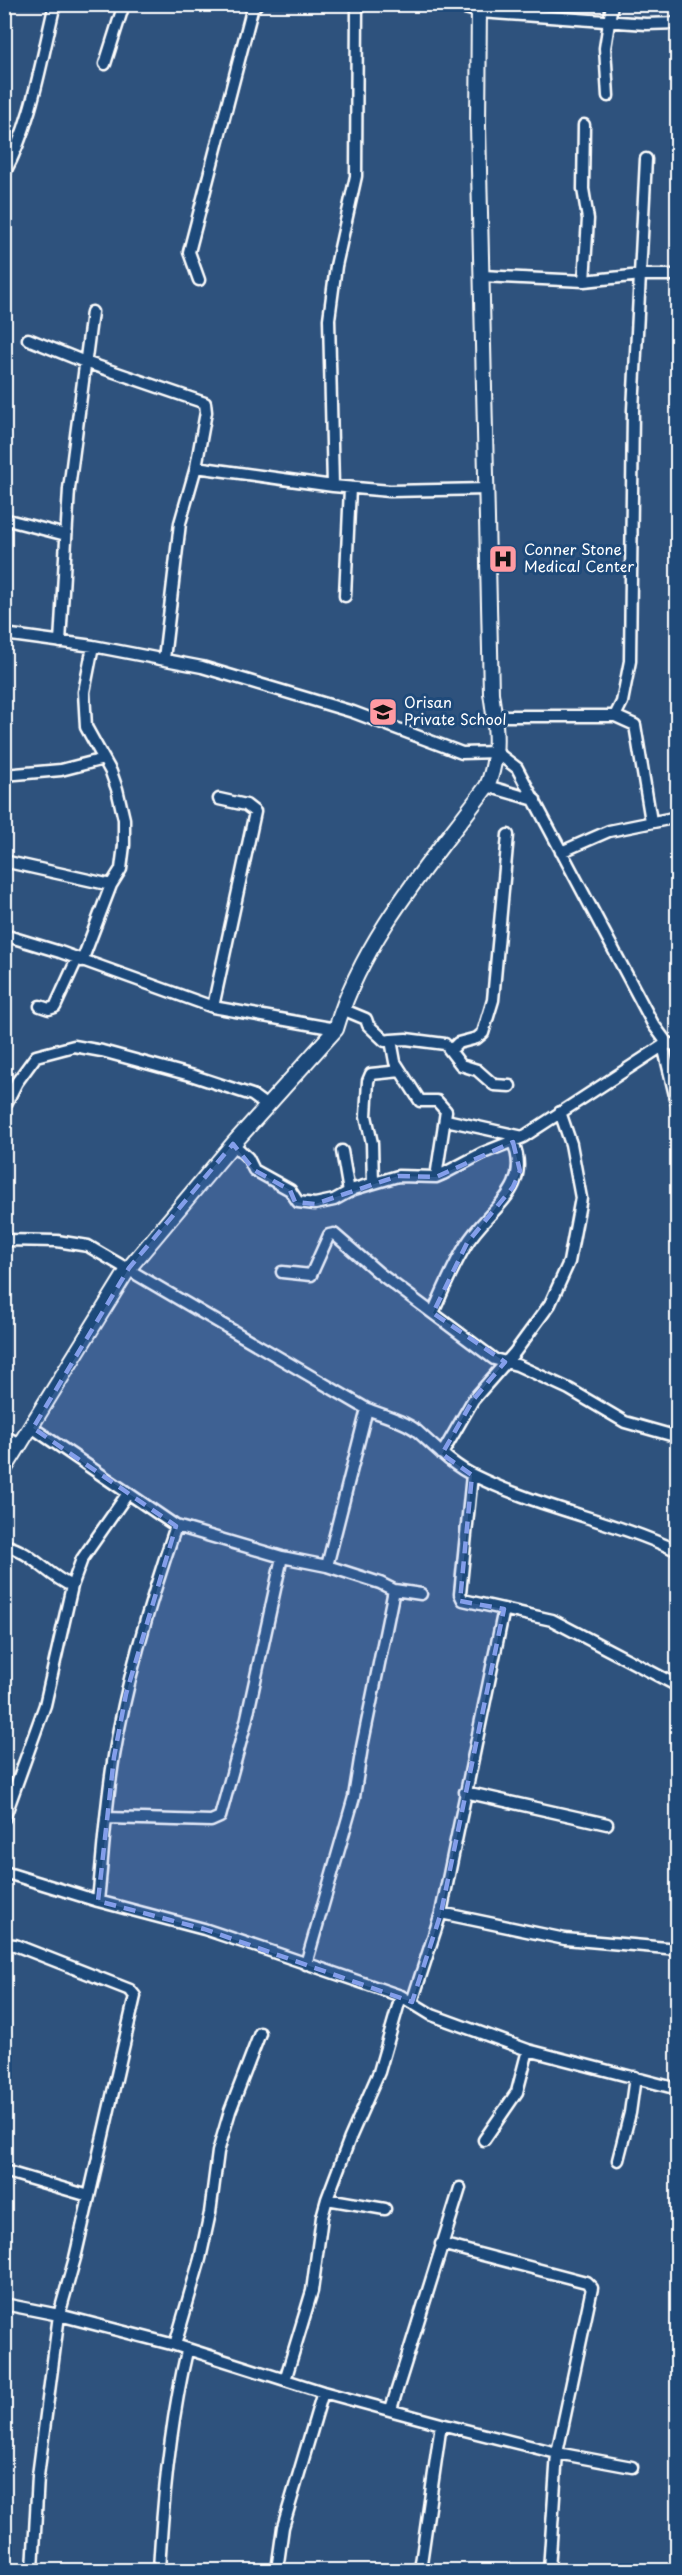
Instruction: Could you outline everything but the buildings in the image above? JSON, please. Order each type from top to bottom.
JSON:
[{"type":"main road","points":[[4,1470],[33,1428],[129,1268],[233,1144],[336,1029],[362,963],[382,930],[487,786],[492,774],[496,752],[491,693],[478,126],[480,8]]},
{"type":"street","points":[[4,174],[15,155],[27,117],[55,4]]},
{"type":"street","points":[[105,64],[124,4]]},
{"type":"street","points":[[199,280],[189,252],[252,10],[257,4]]},
{"type":"street","points":[[333,486],[329,319],[336,266],[356,176],[357,4]]},
{"type":"street","points":[[449,4],[608,21],[646,24],[678,23]]},
{"type":"street","points":[[608,96],[605,48],[612,4]]},
{"type":"street","points":[[584,125],[583,189],[588,219],[584,281]]},
{"type":"street","points":[[615,716],[622,702],[630,661],[633,410],[646,159]]},
{"type":"street","points":[[482,276],[584,281],[641,275],[678,275]]},
{"type":"street","points":[[60,642],[69,489],[92,312]]},
{"type":"street","points":[[28,339],[85,362],[205,403],[206,412],[196,467],[180,523],[164,659]]},
{"type":"street","points":[[196,467],[350,488],[390,491],[487,489]]},
{"type":"street","points":[[345,596],[350,488]]},
{"type":"street","points":[[4,519],[66,535]]},
{"type":"street","points":[[4,634],[93,646],[202,667],[354,712],[462,753],[496,752],[517,768],[653,1024],[669,1045],[678,1108]]},
{"type":"street","points":[[40,1006],[49,1009],[55,1007],[80,960],[111,885],[121,869],[124,819],[111,772],[86,727],[84,692],[93,646]]},
{"type":"street","points":[[494,716],[615,716],[635,725],[651,821]]},
{"type":"street","points":[[4,775],[61,770],[104,759]]},
{"type":"street","points":[[487,786],[535,800]]},
{"type":"street","points":[[213,1007],[255,812],[246,805],[219,799]]},
{"type":"street","points":[[561,852],[609,831],[678,817]]},
{"type":"street","points":[[451,1050],[458,1044],[477,1038],[483,1033],[493,1000],[508,835]]},
{"type":"street","points":[[8,862],[111,885]]},
{"type":"street","points":[[4,935],[213,1007],[336,1029]]},
{"type":"street","points":[[342,1009],[366,1019],[368,1025],[386,1041],[406,1039],[445,1044],[451,1050],[456,1062],[477,1070],[494,1085],[510,1086]]},
{"type":"street","points":[[391,1040],[395,1062],[420,1101],[437,1101],[446,1110],[436,1177]]},
{"type":"street","points":[[233,1144],[248,1158],[254,1170],[290,1190],[298,1202],[315,1204],[334,1200],[373,1183],[398,1176],[436,1177],[483,1153],[518,1139],[669,1045]]},
{"type":"street","points":[[4,1108],[17,1082],[36,1056],[74,1046],[102,1051],[194,1076],[252,1095],[267,1106]]},
{"type":"street","points":[[373,1183],[372,1143],[366,1116],[368,1081],[370,1074],[401,1071]]},
{"type":"street","points":[[442,1454],[473,1400],[515,1352],[550,1304],[569,1262],[581,1198],[571,1144],[560,1112]]},
{"type":"street","points":[[446,1120],[518,1139]]},
{"type":"street","points":[[433,1312],[467,1243],[513,1187],[520,1171],[518,1139]]},
{"type":"street","points":[[342,1151],[349,1192]]},
{"type":"street","points":[[282,1272],[311,1275],[329,1235],[334,1234],[379,1273],[494,1359],[526,1369],[569,1389],[625,1422],[678,1437]]},
{"type":"street","points":[[4,1240],[57,1241],[88,1246],[367,1409],[416,1430],[442,1454],[472,1475],[545,1505],[614,1526],[678,1551]]},
{"type":"street","points":[[327,1566],[367,1409]]},
{"type":"street","points":[[33,1428],[176,1526],[282,1557],[327,1566],[380,1583],[394,1590],[421,1594]]},
{"type":"street","points":[[4,1436],[21,1445]]},
{"type":"street","points":[[472,1475],[460,1594],[462,1600],[552,1620],[678,1686]]},
{"type":"street","points":[[4,1819],[45,1705],[72,1586],[82,1559],[128,1493]]},
{"type":"street","points":[[98,1901],[114,1757],[126,1694],[146,1617],[176,1526]]},
{"type":"street","points":[[4,1545],[13,1547],[42,1564],[58,1580],[72,1586]]},
{"type":"street","points":[[107,1818],[212,1821],[220,1817],[246,1722],[282,1557]]},
{"type":"street","points":[[306,1964],[354,1797],[394,1590]]},
{"type":"street","points":[[412,2002],[441,1913],[504,1610]]},
{"type":"street","points":[[465,1792],[607,1824]]},
{"type":"street","points":[[4,1872],[98,1901],[204,1929],[401,1996],[432,2015],[528,2050],[677,2087]]},
{"type":"street","points":[[441,1913],[565,1939],[678,1949]]},
{"type":"street","points":[[4,1944],[15,1945],[130,1990],[135,1996],[59,2315],[38,2476],[33,2571]]},
{"type":"street","points":[[285,2380],[312,2290],[322,2217],[327,2199],[350,2138],[379,2072],[401,1996]]},
{"type":"street","points":[[175,2345],[200,2259],[210,2213],[218,2152],[230,2111],[260,2033]]},
{"type":"street","points":[[484,2139],[517,2092],[528,2050]]},
{"type":"street","points":[[618,2160],[630,2113],[635,2077]]},
{"type":"street","points":[[4,2171],[89,2196]]},
{"type":"street","points":[[391,2409],[460,2188]]},
{"type":"street","points":[[327,2199],[385,2210]]},
{"type":"street","points":[[441,2244],[586,2282],[592,2288],[557,2453],[549,2571]]},
{"type":"street","points":[[4,2304],[59,2315],[175,2345],[323,2392],[441,2424],[557,2453],[632,2467]]},
{"type":"street","points":[[159,2571],[161,2526],[174,2407],[187,2350]]},
{"type":"street","points":[[277,2571],[283,2528],[323,2392]]},
{"type":"street","points":[[420,2571],[441,2424]]},
{"type":"highlighted area","points":[[513,1142],[520,1171],[513,1187],[467,1243],[433,1313],[505,1362],[473,1400],[442,1454],[472,1475],[460,1601],[504,1609],[441,1913],[412,2002],[204,1929],[98,1901],[114,1757],[126,1694],[176,1526],[33,1428],[129,1268],[233,1144],[254,1170],[290,1190],[295,1202],[315,1204],[398,1176],[436,1177]]},
{"type":"place","name":"Conner Stone Medical Center","points":[[503,559]]},
{"type":"place","name":"Orisan Private School","points":[[383,712]]}]
